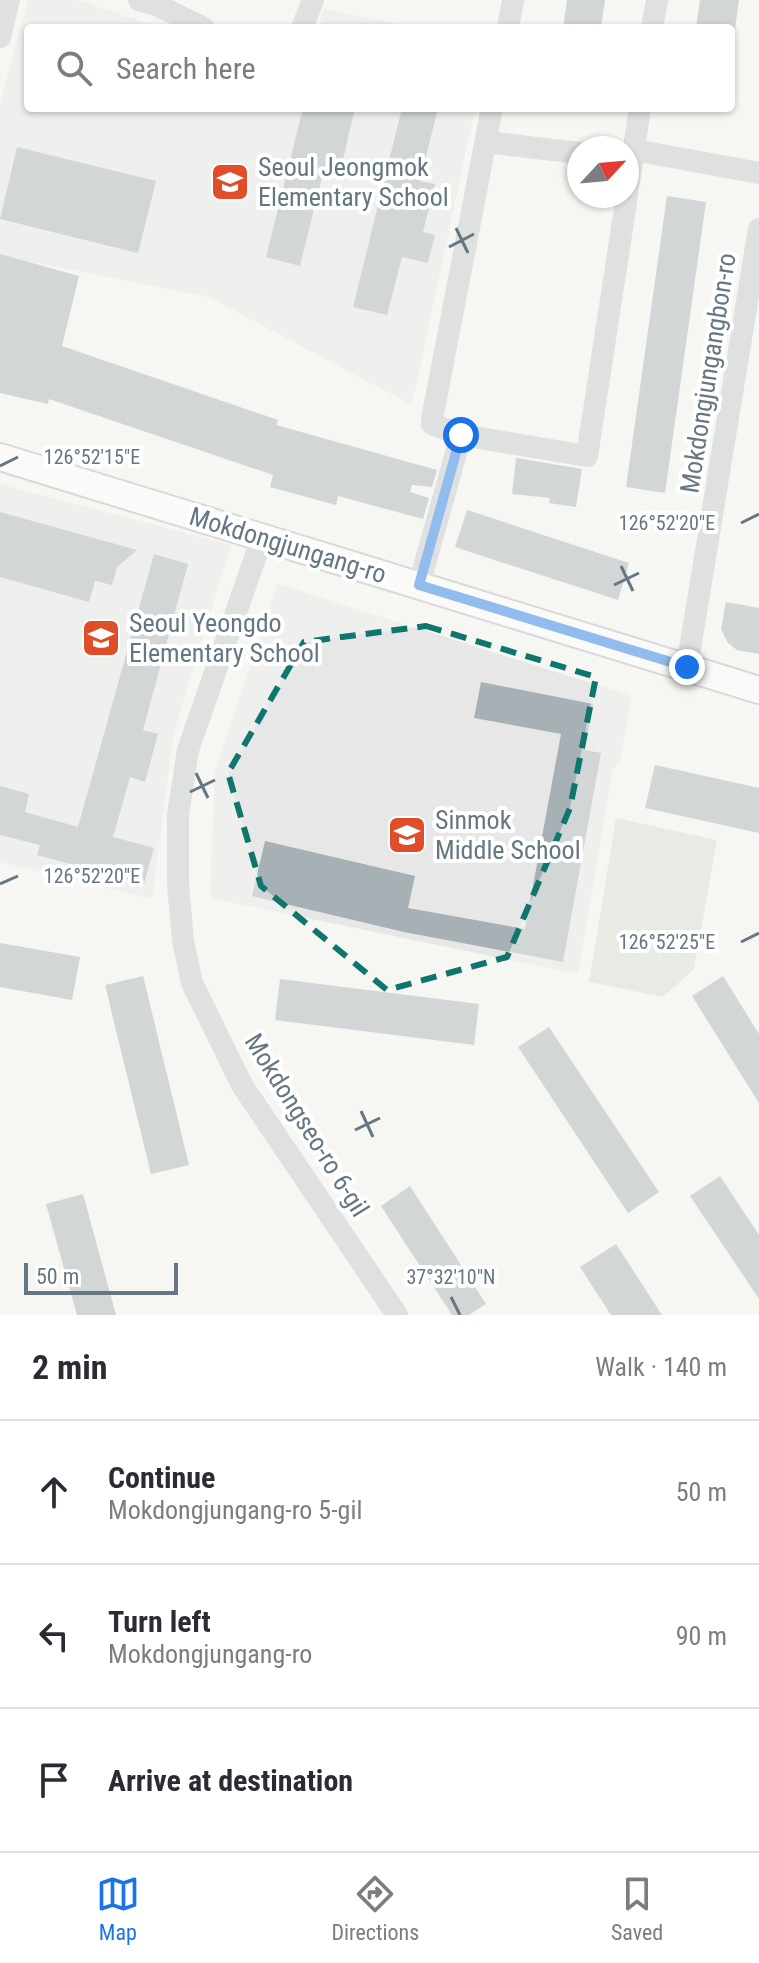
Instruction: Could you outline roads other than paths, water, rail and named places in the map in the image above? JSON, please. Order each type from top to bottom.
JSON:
[{"type":"main road","name":"Mokdongjungang-ro","points":[[0,457],[759,690]]},
{"type":"street","points":[[0,37],[9,0]]},
{"type":"street","points":[[304,24],[313,0]]},
{"type":"street","points":[[509,24],[513,0]]},
{"type":"street","points":[[653,24],[657,0]]},
{"type":"street","points":[[153,2],[196,24]]},
{"type":"street","points":[[491,112],[432,424],[461,435],[587,456],[625,208]]},
{"type":"street","points":[[635,136],[639,112]]},
{"type":"street","points":[[486,142],[567,152]]},
{"type":"street","points":[[639,157],[759,173]]},
{"type":"street","name":"Mokdongjungangbon-ro","points":[[687,667],[759,229]]},
{"type":"street","points":[[419,585],[461,435]]},
{"type":"street","name":"Mokdongseo-ro 6-gil","points":[[262,538],[188,750],[178,815],[178,884],[183,941],[192,983],[242,1085],[397,1315]]},
{"type":"place","name":"Seoul Jeongmok Elementary School","points":[[230,182]]},
{"type":"place","name":"Seoul Yeongdo Elementary School","points":[[101,638]]},
{"type":"place","name":"Sinmok Middle School","points":[[407,835]]}]
